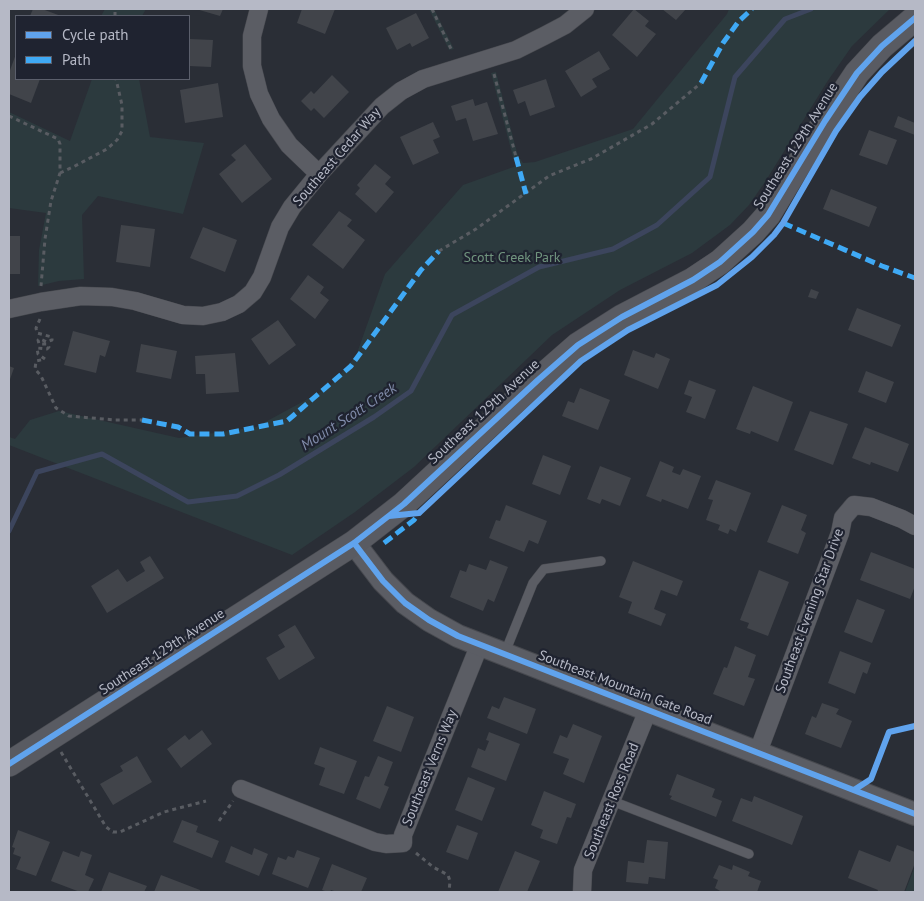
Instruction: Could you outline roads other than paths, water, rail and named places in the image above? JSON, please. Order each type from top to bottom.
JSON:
[{"type":"main road","name":"Southeast 129th Avenue","points":[[9,764],[354,543],[404,504],[578,345],[622,317],[694,280],[720,262],[753,232],[777,201],[825,121],[857,74],[882,46],[915,18]]},
{"type":"street","points":[[259,9],[252,36],[252,66],[259,94],[271,119],[289,145],[320,174]]},
{"type":"street","name":"Southeast Cedar Way","points":[[9,309],[81,296],[135,300],[183,315],[203,316],[222,312],[239,304],[253,292],[262,277],[280,227],[292,207],[382,106],[401,91],[423,79],[516,50],[565,25],[585,9]]},
{"type":"street","name":"Southeast Evening Star Drive","points":[[758,752],[840,533],[842,518],[854,505],[871,507],[915,526]]},
{"type":"street","name":"Southeast Mountain Gate Road","points":[[354,543],[382,581],[405,603],[440,627],[480,646],[915,814]]},
{"type":"street","name":"Southeast Verns Way","points":[[241,789],[376,842],[386,844],[403,843],[403,834],[480,646]]},
{"type":"street","name":"Southeast Ross Road","points":[[582,892],[583,870],[648,710]]},
{"type":"lane","points":[[504,655],[533,583],[544,569],[601,562]]},
{"type":"lane","points":[[612,800],[749,854]]},
{"type":"waterway","name":"Mount Scott Creek","points":[[9,531],[37,472],[102,454],[188,502],[237,496],[279,475],[374,417],[411,391],[452,315],[539,267],[613,249],[657,225],[710,177],[735,77],[785,19],[811,9]]},
{"type":"park label","name":"Scott Creek Park","points":[[512,258]]}]
